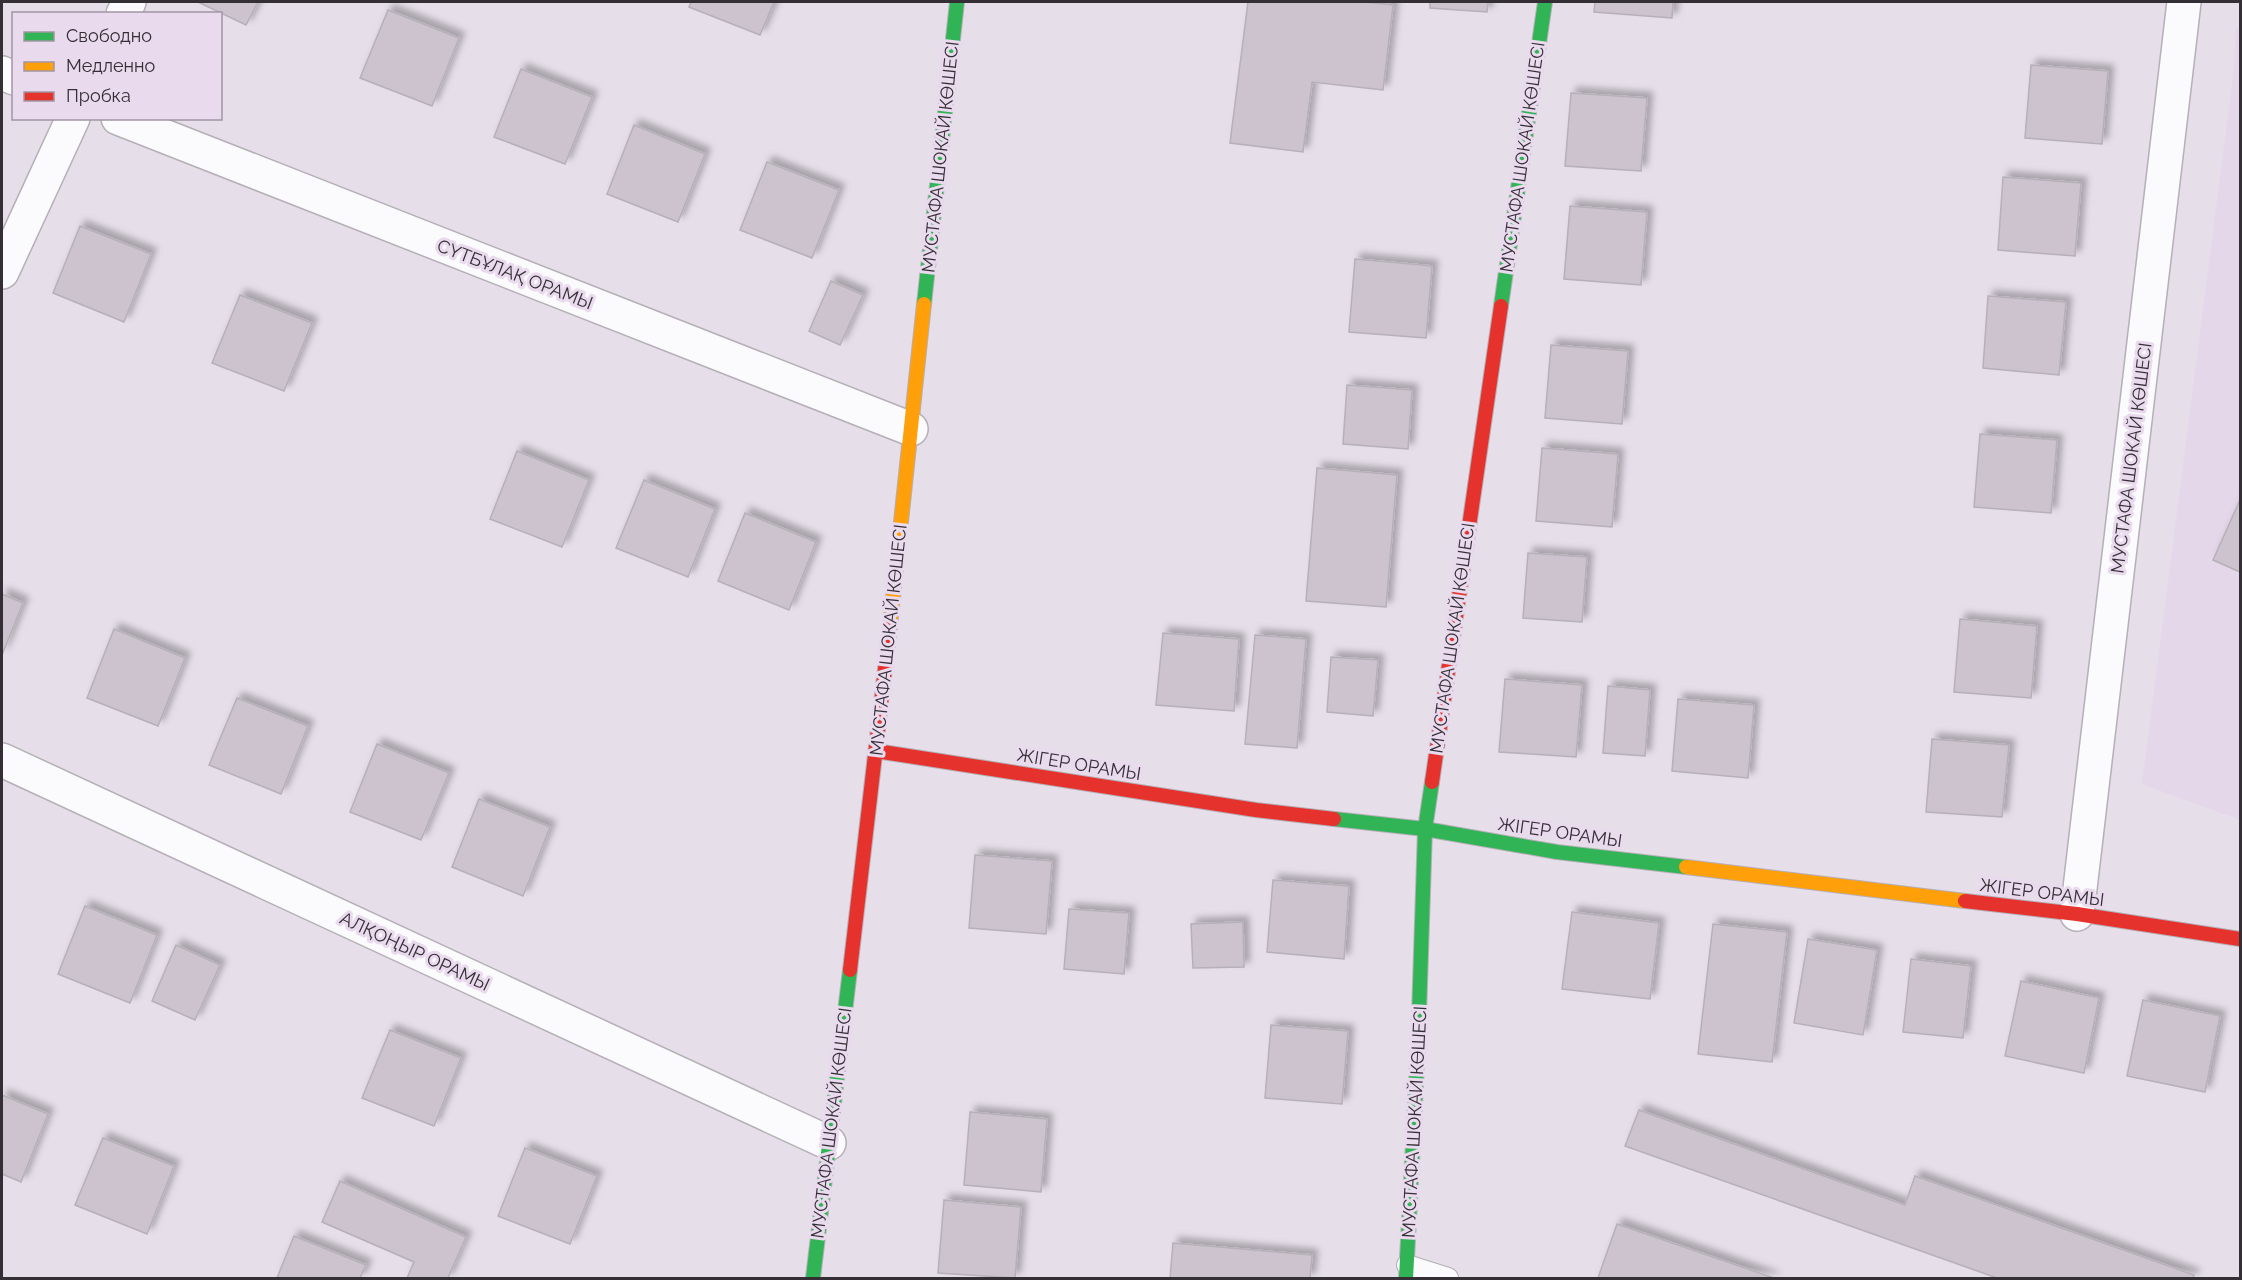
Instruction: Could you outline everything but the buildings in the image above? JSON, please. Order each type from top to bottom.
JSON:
[{"type":"street","name":"МУСТАФА ШОКАЙ КӨШЕСІ","points":[[813,1278],[876,751],[957,2]]},
{"type":"street","name":"МУСТАФА ШОКАЙ КӨШЕСІ","points":[[1406,1272],[1418,1046],[1425,829],[1545,2]]},
{"type":"street","name":"МУСТАФА ШОКАЙ КӨШЕСІ","points":[[2077,914],[2184,2]]},
{"type":"street","points":[[2,272],[72,120]]},
{"type":"street","name":"CҮТБҰЛАҚ ОРАМЫ","points":[[123,120],[911,429]]},
{"type":"street","name":"ЖІГЕР ОРАМЫ","points":[[876,751],[1256,810],[1425,829],[1557,852],[2077,914],[2241,939]]},
{"type":"street","name":"АЛҚОҢЫР ОРАМЫ","points":[[2,760],[829,1143]]},
{"type":"lane","points":[[1406,1272],[1448,1278]]},
{"type":"shaded area","points":[[2236,28],[2240,29],[2240,820],[2142,784],[2233,76]]},
{"type":"traffic: fast","points":[[924,304],[957,2]]},
{"type":"traffic: fast","points":[[1501,306],[1545,2]]},
{"type":"traffic: fast","points":[[1406,1278],[1418,1046],[1425,829],[1432,782]]},
{"type":"traffic: fast","points":[[1334,819],[1425,829],[1557,852],[1686,867]]},
{"type":"traffic: fast","points":[[813,1278],[850,970]]},
{"type":"traffic: slow","points":[[890,626],[924,304]]},
{"type":"traffic: slow","points":[[1686,867],[1965,901]]},
{"type":"traffic: jam","points":[[1432,782],[1501,306]]},
{"type":"traffic: jam","points":[[850,970],[890,626]]},
{"type":"traffic: jam","points":[[876,751],[1256,810],[1334,819]]},
{"type":"traffic: jam","points":[[1965,901],[2077,914],[2240,939]]}]
